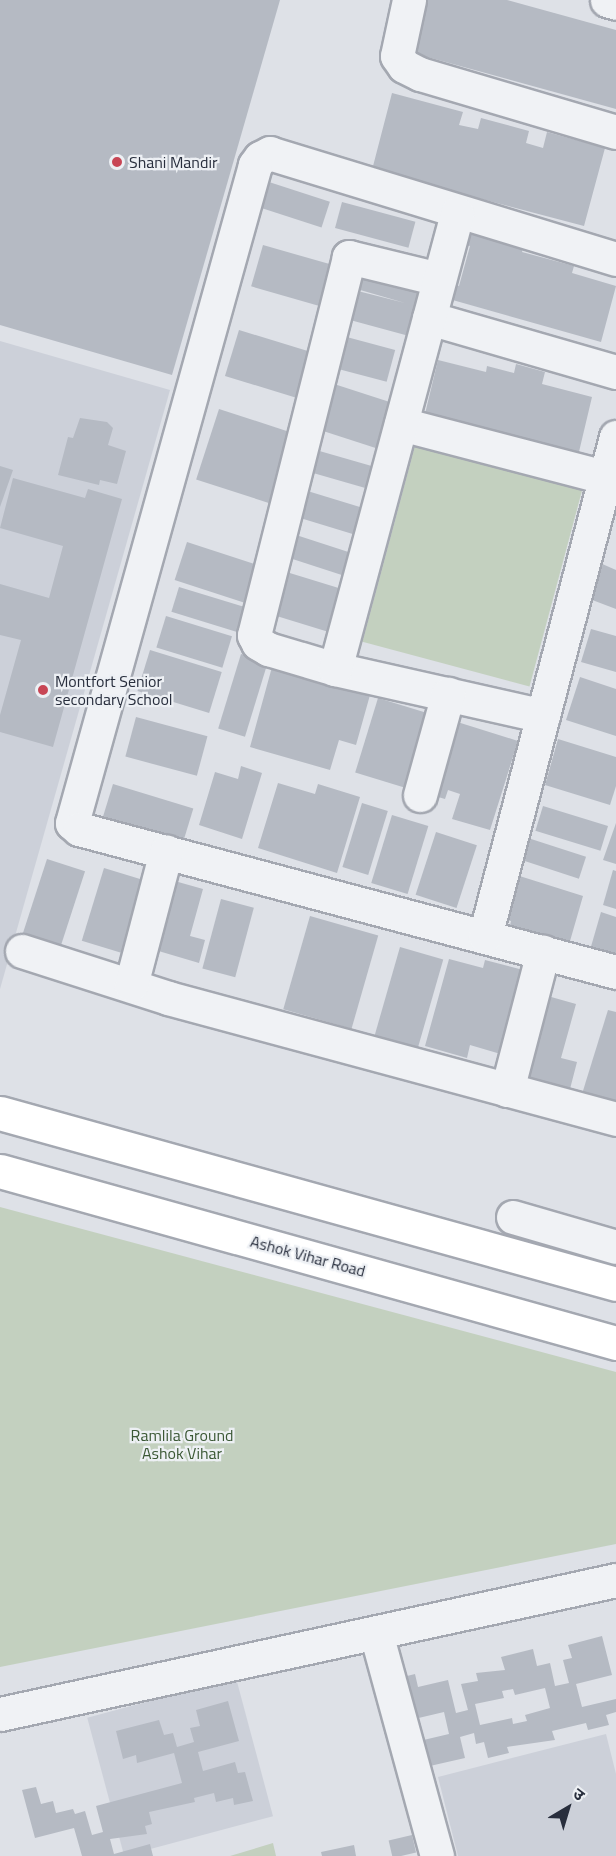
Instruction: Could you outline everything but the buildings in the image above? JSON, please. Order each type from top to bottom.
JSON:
[{"type":"main road","points":[[0,1113],[615,1281]]},
{"type":"main road","name":"Ashok Vihar Road","points":[[0,1171],[616,1343]]},
{"type":"street","points":[[409,0],[397,56],[404,66],[420,74],[616,132]]},
{"type":"street","points":[[607,0],[616,3]]},
{"type":"street","points":[[616,259],[457,213],[270,153],[255,165],[72,823],[79,829],[616,972]]},
{"type":"street","points":[[335,669],[457,213]]},
{"type":"street","points":[[439,279],[349,257],[254,635],[268,649],[335,669],[543,716]]},
{"type":"street","points":[[429,318],[616,372]]},
{"type":"street","points":[[400,424],[611,479]]},
{"type":"street","points":[[485,936],[543,716],[611,479],[616,437]]},
{"type":"street","points":[[420,795],[448,694]]},
{"type":"street","points":[[131,985],[166,852]]},
{"type":"street","points":[[22,951],[168,998],[616,1119]]},
{"type":"street","points":[[507,1090],[543,952]]},
{"type":"street","points":[[513,1217],[616,1247]]},
{"type":"street","points":[[0,1714],[616,1580]]},
{"type":"street","points":[[376,1633],[437,1856]]},
{"type":"shaded area","name":"Montfort Senior secondary School","points":[[0,341],[170,390],[0,989]]},
{"type":"shaded area","points":[[236,1678],[273,1816],[124,1856],[87,1718]]},
{"type":"shaded area","points":[[606,1734],[616,1774],[616,1856],[458,1856],[438,1777]]},
{"type":"green space","points":[[417,438],[584,483],[529,687],[362,642]]},
{"type":"green space","name":"Ramlila Ground Ashok Vihar","points":[[0,1207],[616,1372],[616,1544],[0,1667]]},
{"type":"green space","points":[[273,1843],[276,1856],[230,1856]]},
{"type":"place","name":"Shani Mandir","points":[[117,162]]},
{"type":"place","name":"Montfort Senior secondary School","points":[[43,690]]}]
